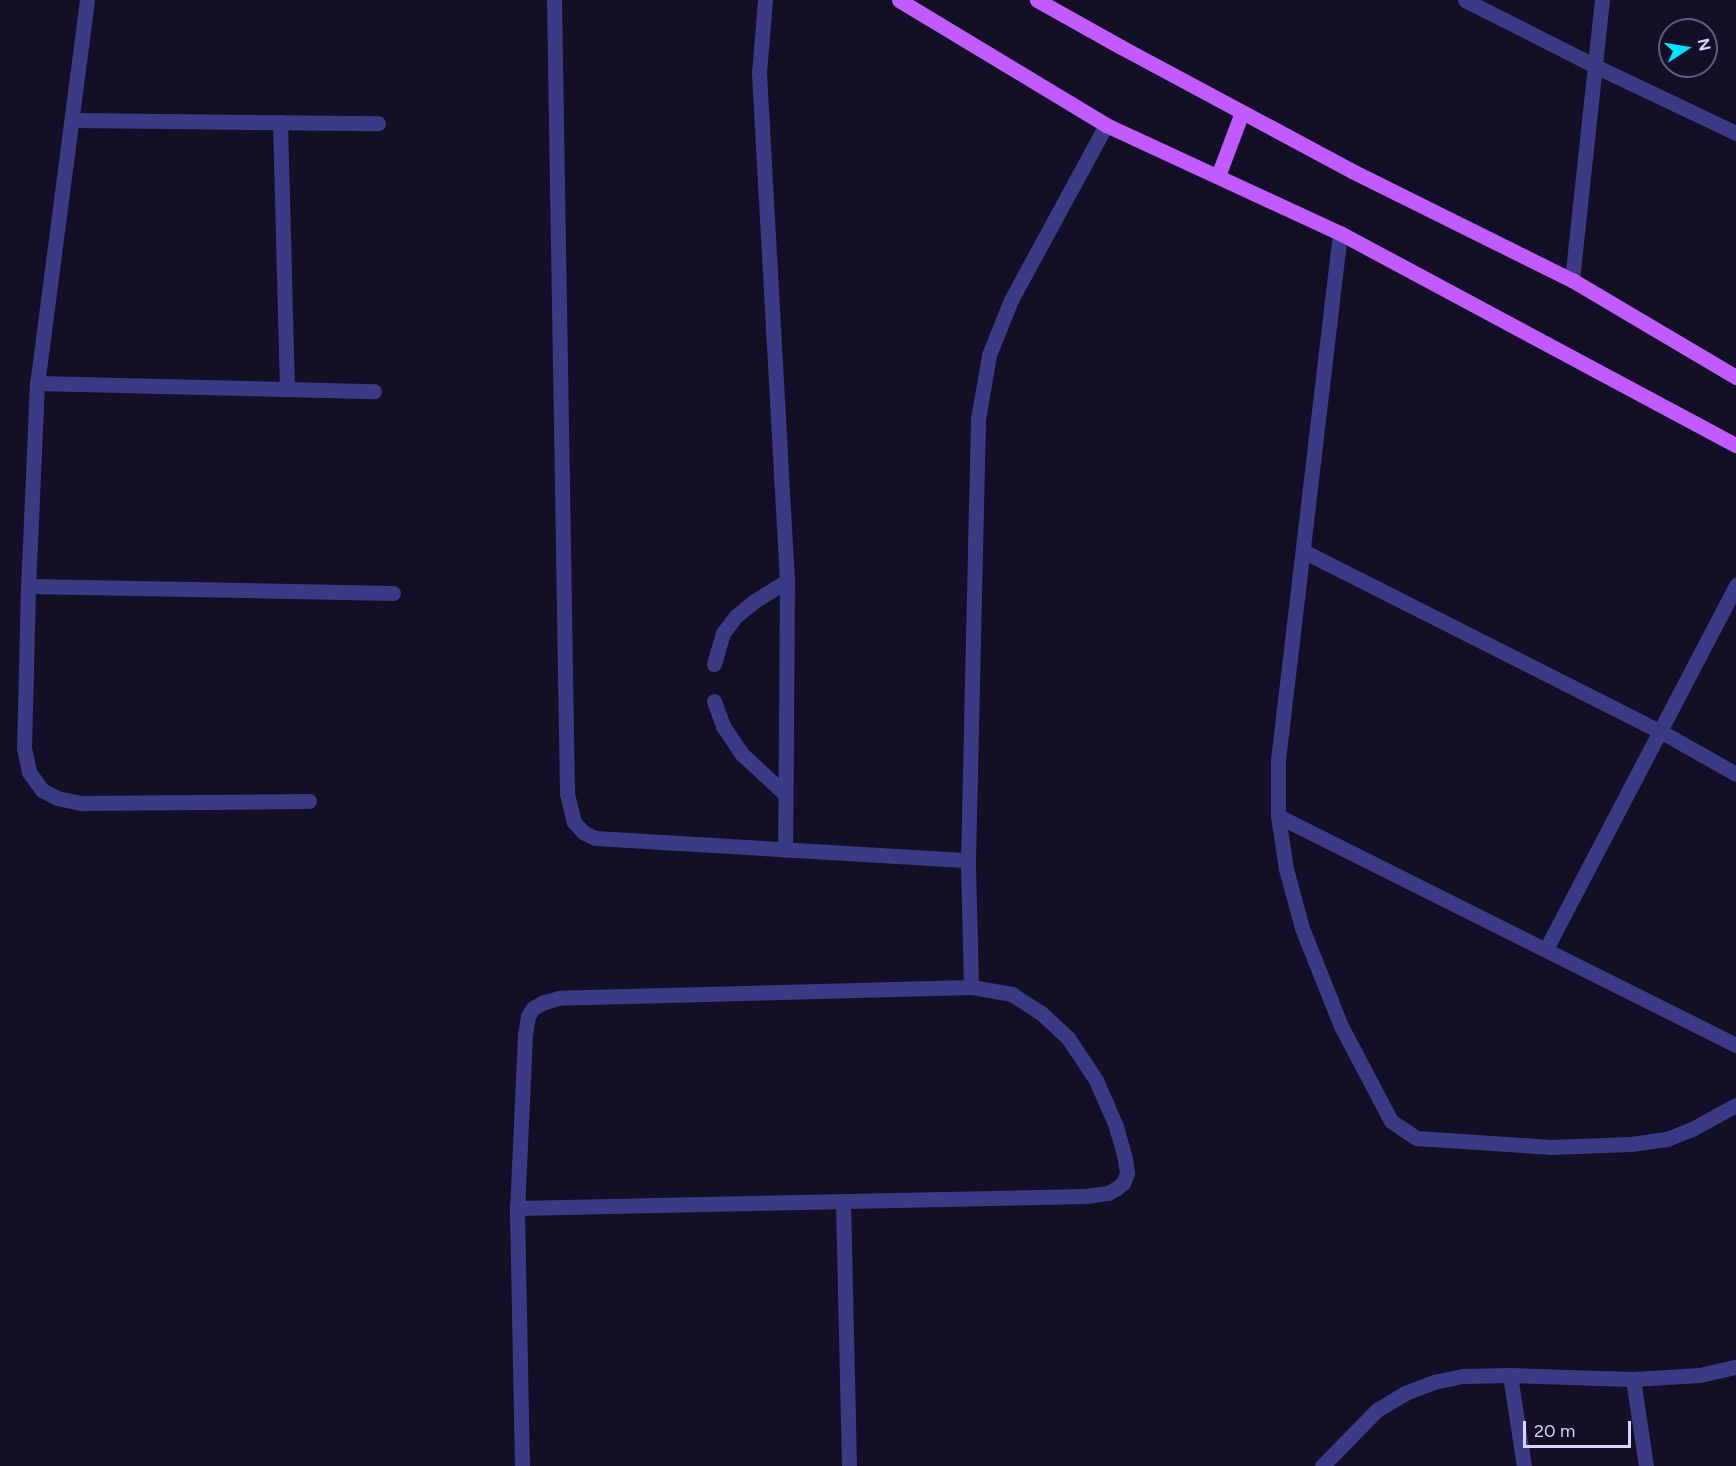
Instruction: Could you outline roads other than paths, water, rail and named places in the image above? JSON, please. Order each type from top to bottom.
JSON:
[{"type":"main road","points":[[899,0],[1106,125],[1340,232],[1736,445]]},
{"type":"main road","points":[[1037,0],[1352,171],[1572,280],[1736,377]]},
{"type":"main road","points":[[1218,176],[1242,112]]},
{"type":"street","points":[[87,0],[38,383],[28,586],[24,748],[29,772],[42,790],[57,798],[81,803],[309,801]]},
{"type":"street","points":[[554,0],[557,319],[569,809],[583,832],[596,838],[968,860]]},
{"type":"street","points":[[765,0],[759,74],[787,581],[785,849]]},
{"type":"street","points":[[1465,0],[1736,133]]},
{"type":"street","points":[[1572,280],[1602,0]]},
{"type":"street","points":[[72,120],[378,123]]},
{"type":"street","points":[[280,122],[287,389]]},
{"type":"street","points":[[971,987],[968,860],[978,420],[989,355],[1011,300],[1106,125]]},
{"type":"street","points":[[1340,232],[1278,760],[1278,816],[1286,869],[1302,928],[1333,1004],[1377,1098],[1391,1121],[1416,1138],[1446,1142],[1550,1147],[1631,1144],[1667,1139],[1736,1105]]},
{"type":"street","points":[[38,383],[374,391]]},
{"type":"street","points":[[1303,551],[1660,731],[1736,774]]},
{"type":"street","points":[[714,664],[723,633],[736,616],[787,581]]},
{"type":"street","points":[[1546,950],[1736,585]]},
{"type":"street","points":[[28,586],[393,593]]},
{"type":"street","points":[[714,701],[723,726],[742,754],[785,794]]},
{"type":"street","points":[[1278,816],[1736,1045]]},
{"type":"street","points":[[517,1208],[1086,1196],[1108,1193],[1123,1183],[1127,1173],[1116,1126],[1096,1080],[1068,1038],[1041,1013],[1012,994],[971,987],[559,998],[544,1002],[533,1008],[528,1016],[525,1035],[517,1208],[522,1466]]},
{"type":"street","points":[[843,1201],[849,1466]]},
{"type":"street","points":[[1322,1466],[1377,1410],[1405,1393],[1434,1382],[1463,1376],[1510,1375],[1633,1379],[1700,1375],[1736,1367]]},
{"type":"street","points":[[1510,1375],[1524,1466]]},
{"type":"street","points":[[1633,1379],[1646,1466]]}]
